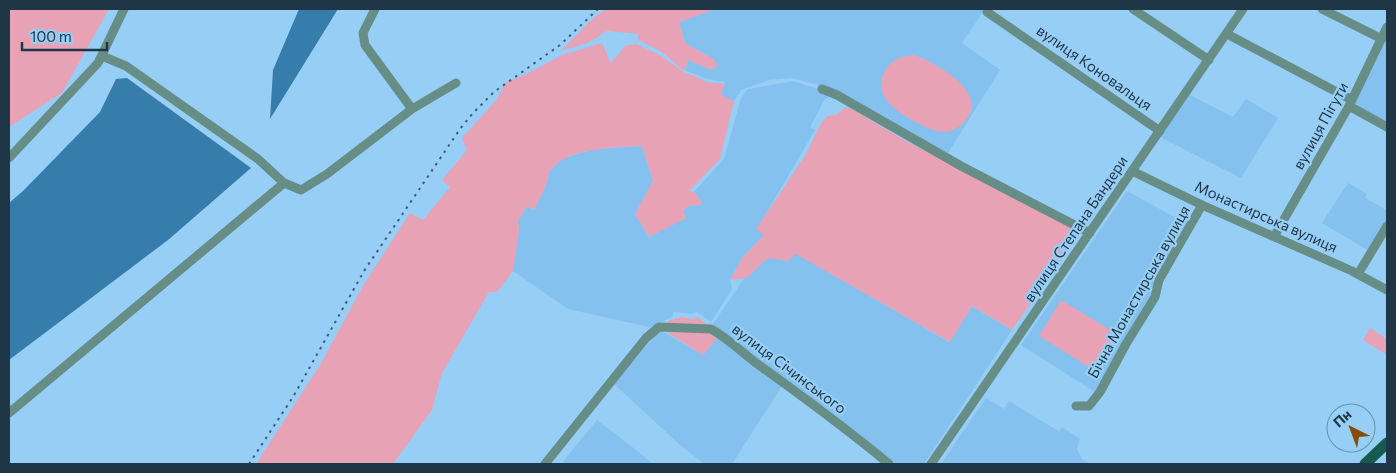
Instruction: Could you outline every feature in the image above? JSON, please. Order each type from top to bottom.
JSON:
[{"type":"main road","points":[[1365,464],[1387,443]]},
{"type":"street","points":[[9,158],[98,63],[124,9]]},
{"type":"street","points":[[375,9],[363,34],[364,44],[412,109]]},
{"type":"street","points":[[1133,9],[1209,60]]},
{"type":"street","name":"вулиця Степана Бандери","points":[[931,464],[1243,9]]},
{"type":"street","points":[[1322,9],[1382,39]]},
{"type":"street","name":"вулиця Коновальця","points":[[988,12],[1160,131]]},
{"type":"street","name":"вулиця Пігути","points":[[1275,235],[1351,103],[1387,27]]},
{"type":"street","points":[[1227,34],[1351,103],[1387,127]]},
{"type":"street","points":[[102,56],[126,66],[258,159],[284,183],[301,190],[327,174],[412,109],[456,83]]},
{"type":"street","points":[[822,89],[837,94],[961,166],[1090,233]]},
{"type":"street","name":"Монастирська вулиця","points":[[1132,171],[1202,205],[1275,235],[1358,274],[1387,290]]},
{"type":"street","points":[[9,413],[284,183]]},
{"type":"street","name":"Бічна Монастирська вулиця","points":[[1076,406],[1089,406],[1100,392],[1126,344],[1155,298],[1159,280],[1202,205]]},
{"type":"street","points":[[1358,274],[1387,226]]},
{"type":"street","name":"вулиця Січинського","points":[[545,464],[646,338],[659,327],[711,329],[732,342],[761,367],[846,428],[889,464]]},
{"type":"shaded area","points":[[9,9],[109,9],[62,93],[9,127]]},
{"type":"shaded area","points":[[299,9],[338,9],[270,119],[273,70]]},
{"type":"shaded area","points":[[605,9],[716,9],[679,22],[685,43],[715,60],[717,65],[715,69],[709,69],[688,60],[685,70],[680,68],[662,52],[637,39],[639,34],[607,31],[588,43],[561,51],[589,22]]},
{"type":"shaded area","points":[[716,9],[985,9],[962,43],[1000,70],[948,153],[910,135],[827,87],[792,78],[769,80],[746,88],[741,90],[734,101],[721,95],[725,82],[707,79],[685,70],[688,60],[709,69],[715,60],[685,43],[679,22]]},
{"type":"shaded area","points":[[1387,35],[1387,123],[1353,104]]},
{"type":"shaded area","points":[[602,43],[611,63],[625,46],[636,44],[660,55],[685,73],[706,82],[725,84],[721,95],[734,101],[720,159],[689,191],[694,192],[702,202],[700,205],[689,206],[683,211],[686,218],[649,237],[635,214],[653,181],[642,146],[592,150],[579,153],[557,163],[548,175],[547,182],[534,210],[527,206],[518,221],[519,230],[513,271],[497,292],[489,292],[442,373],[432,410],[393,464],[256,464],[320,365],[364,284],[410,213],[423,220],[450,187],[442,180],[467,150],[462,138],[497,99],[505,83],[562,55]]},
{"type":"shaded area","points":[[914,55],[947,72],[966,90],[971,100],[971,111],[964,122],[955,129],[944,132],[930,129],[896,110],[886,99],[881,87],[885,70],[901,57]]},
{"type":"shaded area","points":[[127,78],[251,168],[168,240],[9,360],[9,203],[100,112],[116,79]]},
{"type":"shaded area","points":[[793,81],[830,93],[831,96],[825,99],[810,127],[815,130],[757,229],[764,235],[742,258],[730,280],[732,289],[711,322],[697,312],[691,314],[674,312],[672,317],[649,327],[568,309],[513,271],[519,230],[518,221],[527,206],[534,210],[547,182],[549,172],[564,158],[595,149],[642,146],[653,181],[635,214],[649,237],[686,218],[683,211],[689,206],[700,205],[702,202],[694,192],[724,159],[741,98],[748,89]]},
{"type":"shaded area","points":[[1190,95],[1233,117],[1246,99],[1278,118],[1241,178],[1160,137]]},
{"type":"shaded area","points":[[844,108],[850,108],[906,141],[1081,232],[1012,330],[972,306],[950,342],[796,254],[788,261],[770,258],[764,261],[747,278],[730,280],[742,258],[764,235],[756,229],[806,154],[820,125],[827,116],[838,114]]},
{"type":"shaded area","points":[[1348,183],[1367,194],[1365,198],[1387,210],[1387,220],[1369,251],[1322,223]]},
{"type":"shaded area","points":[[1127,191],[1189,225],[1152,298],[1095,392],[1021,345]]},
{"type":"shaded area","points":[[771,239],[949,342],[971,306],[1012,330],[924,464],[892,464],[713,327],[713,324]]},
{"type":"shaded area","points":[[1061,300],[1120,336],[1097,372],[1039,336]]},
{"type":"shaded area","points":[[682,317],[692,319],[698,317],[707,325],[666,323]]},
{"type":"shaded area","points":[[1370,328],[1387,339],[1387,355],[1363,340]]},
{"type":"shaded area","points":[[660,330],[703,355],[718,337],[782,386],[732,464],[704,464],[679,444],[614,384]]},
{"type":"shaded area","points":[[663,330],[701,330],[718,337],[703,355]]},
{"type":"shaded area","points":[[986,398],[1004,409],[1009,401],[1059,431],[1062,427],[1080,439],[1077,449],[1082,459],[1090,464],[941,464]]},
{"type":"shaded area","points":[[597,420],[640,453],[653,464],[561,464]]},
{"type":"railway","points":[[249,464],[293,397],[364,271],[460,129],[494,92],[560,45],[598,9]]}]
